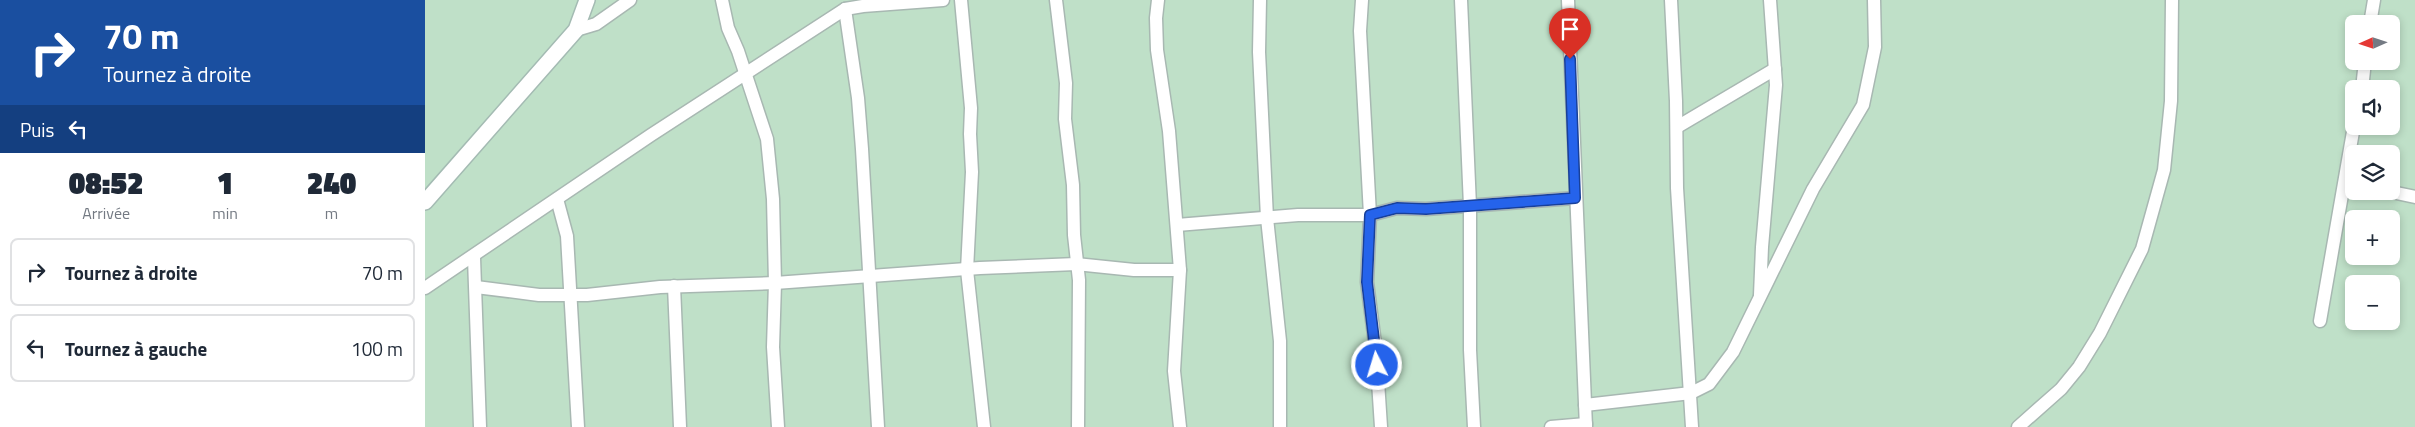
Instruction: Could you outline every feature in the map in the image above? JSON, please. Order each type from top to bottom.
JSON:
[{"type":"street","points":[[425,202],[576,30],[587,0]]},
{"type":"street","points":[[576,30],[596,24],[630,0]]},
{"type":"street","points":[[722,0],[728,28],[767,139],[771,169],[775,283],[773,347],[778,427]]},
{"type":"street","points":[[425,288],[474,258],[557,199],[845,9],[865,3],[943,0]]},
{"type":"street","points":[[961,0],[971,108],[972,172],[967,270],[984,427]]},
{"type":"street","points":[[1056,0],[1066,83],[1065,119],[1073,186],[1079,280],[1078,427]]},
{"type":"street","points":[[1159,0],[1156,18],[1157,50],[1169,131],[1177,225],[1179,270],[1174,371],[1180,427]]},
{"type":"street","points":[[1260,0],[1259,52],[1267,218],[1280,341],[1281,427]]},
{"type":"street","points":[[1362,0],[1360,31],[1370,215],[1367,282],[1376,351],[1381,427]]},
{"type":"street","points":[[1461,0],[1470,206],[1470,350],[1474,427]]},
{"type":"street","points":[[1551,427],[1586,425],[1568,0]]},
{"type":"street","points":[[1671,0],[1677,128],[1677,188],[1692,427]]},
{"type":"street","points":[[1760,300],[1762,247],[1775,111],[1775,70],[1769,0]]},
{"type":"street","points":[[1585,405],[1691,394],[1709,384],[1733,352],[1813,189],[1863,105],[1875,47],[1874,0]]},
{"type":"street","points":[[2018,427],[2061,389],[2079,367],[2099,333],[2142,249],[2164,170],[2171,101],[2172,0]]},
{"type":"street","points":[[2372,15],[2374,0]]},
{"type":"street","points":[[845,9],[858,98],[871,276],[878,427]]},
{"type":"street","points":[[1677,128],[1775,70]]},
{"type":"street","points":[[2400,194],[2415,197]]},
{"type":"street","points":[[1177,225],[1298,214],[1370,215],[1397,208],[1426,209],[1575,198]]},
{"type":"street","points":[[557,199],[567,236],[578,427]]},
{"type":"street","points":[[2320,322],[2345,200]]},
{"type":"street","points":[[474,258],[480,427]]},
{"type":"street","points":[[476,287],[539,295],[606,294],[675,286],[775,283],[1077,264],[1133,270],[1179,270]]},
{"type":"street","points":[[675,286],[680,427]]},
{"type":"green space","points":[[425,0],[2415,0],[2415,427],[425,427]]},
{"type":"route","points":[[1377,365],[1367,282],[1370,215],[1397,208],[1426,209],[1575,198],[1570,59]]}]
